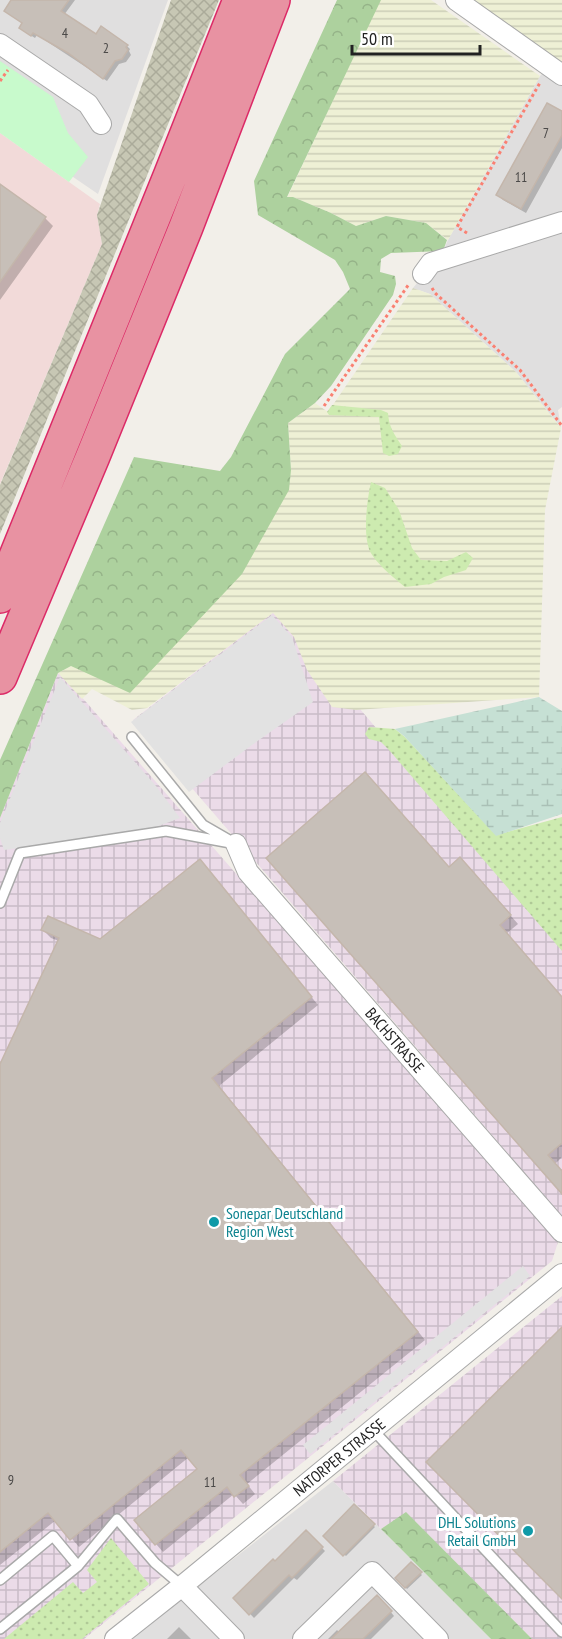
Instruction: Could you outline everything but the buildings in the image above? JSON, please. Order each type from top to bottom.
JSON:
[{"type":"highway","points":[[0,596],[240,0]]},
{"type":"highway","points":[[0,676],[186,227],[273,0]]},
{"type":"street","points":[[456,0],[556,71]]},
{"type":"street","points":[[0,44],[88,104],[101,124]]},
{"type":"street","points":[[423,274],[431,263],[562,222]]},
{"type":"street","name":"BACHSTRASSE","points":[[236,844],[248,872],[562,1232]]},
{"type":"street","name":"NATORPER STRASSE","points":[[115,1639],[562,1274]]},
{"type":"street","points":[[303,1639],[372,1572],[438,1639]]},
{"type":"street","points":[[182,1586],[234,1639]]},
{"type":"lane","points":[[132,737],[203,825],[236,844]]},
{"type":"lane","points":[[0,903],[20,853],[166,831],[236,844]]},
{"type":"lane","points":[[372,1430],[562,1632]]},
{"type":"lane","points":[[0,1629],[78,1566],[117,1519],[155,1563],[182,1586]]},
{"type":"lane","points":[[0,1580],[53,1536],[78,1566]]},
{"type":"path","points":[[497,243],[480,232],[469,234],[457,226],[556,71]]},
{"type":"path","points":[[324,406],[407,285],[423,274],[435,293],[520,370],[562,426]]},
{"type":"shaded area","points":[[0,0],[168,0],[98,194],[0,127]]},
{"type":"shaded area","points":[[171,0],[219,0],[0,534],[0,485],[102,244],[97,215]]},
{"type":"shaded area","points":[[380,0],[431,0],[540,76],[448,240],[426,223],[386,216],[356,226],[293,197],[287,198]]},
{"type":"shaded area","points":[[469,0],[562,0],[562,67]]},
{"type":"shaded area","points":[[554,61],[562,67],[562,407],[558,410],[561,428],[516,372],[430,294],[413,288],[443,251],[540,76]]},
{"type":"shaded area","points":[[0,133],[100,204],[97,215],[102,244],[0,484]]},
{"type":"shaded area","points":[[413,288],[430,294],[516,372],[561,428],[545,510],[539,697],[356,710],[332,707],[307,670],[294,637],[273,613],[147,708],[132,710],[92,689],[82,699],[58,673],[71,666],[291,470],[288,423],[315,403],[328,412]]},
{"type":"shaded area","points":[[276,610],[562,947],[562,1216],[133,720]]},
{"type":"shaded area","points":[[272,615],[292,637],[313,702],[189,792],[131,722]]},
{"type":"shaded area","points":[[59,671],[558,1242],[552,1261],[84,1639],[0,1639],[0,818]]},
{"type":"shaded area","points":[[60,677],[156,786],[180,818],[148,830],[4,850],[0,838],[0,823]]},
{"type":"shaded area","points":[[523,1266],[530,1276],[310,1454],[303,1445]]},
{"type":"shaded area","points":[[562,1296],[562,1639],[532,1639],[406,1513],[381,1529],[333,1481]]},
{"type":"shaded area","points":[[333,1481],[491,1639],[131,1639]]},
{"type":"green space","points":[[337,0],[381,0],[287,197],[293,197],[356,226],[386,216],[426,223],[447,240],[443,251],[391,253],[381,259],[380,272],[395,276],[396,284],[393,295],[331,386],[315,403],[288,423],[291,470],[289,490],[242,574],[130,693],[71,666],[58,673],[0,818],[0,760],[134,457],[220,471],[231,457],[285,354],[350,289],[335,260],[258,215],[254,181]]},
{"type":"green space","points":[[0,61],[53,97],[68,133],[88,157],[69,182],[0,133]]},
{"type":"green space","points":[[332,405],[381,410],[388,413],[392,430],[402,446],[398,454],[389,456],[383,453],[379,417],[329,415],[327,412]]},
{"type":"green space","points":[[371,482],[385,488],[399,510],[412,548],[421,560],[447,561],[466,552],[473,558],[466,570],[431,584],[405,587],[385,570],[375,559],[367,542],[366,516]]},
{"type":"green space","points":[[539,697],[562,711],[562,814],[496,836],[395,729]]},
{"type":"green space","points":[[369,727],[395,729],[405,737],[496,835],[562,817],[562,951],[389,750],[381,742],[369,739],[365,734]]},
{"type":"green space","points":[[406,1512],[532,1639],[491,1639],[381,1529]]},
{"type":"green space","points":[[111,1538],[149,1584],[82,1639],[4,1639],[73,1582],[83,1593],[97,1582],[87,1570]]},
{"type":"place","name":"Sonepar Deutschland Region West","points":[[214,1222]]},
{"type":"place","name":"DHL Solutions Retail GmbH","points":[[528,1531]]}]
